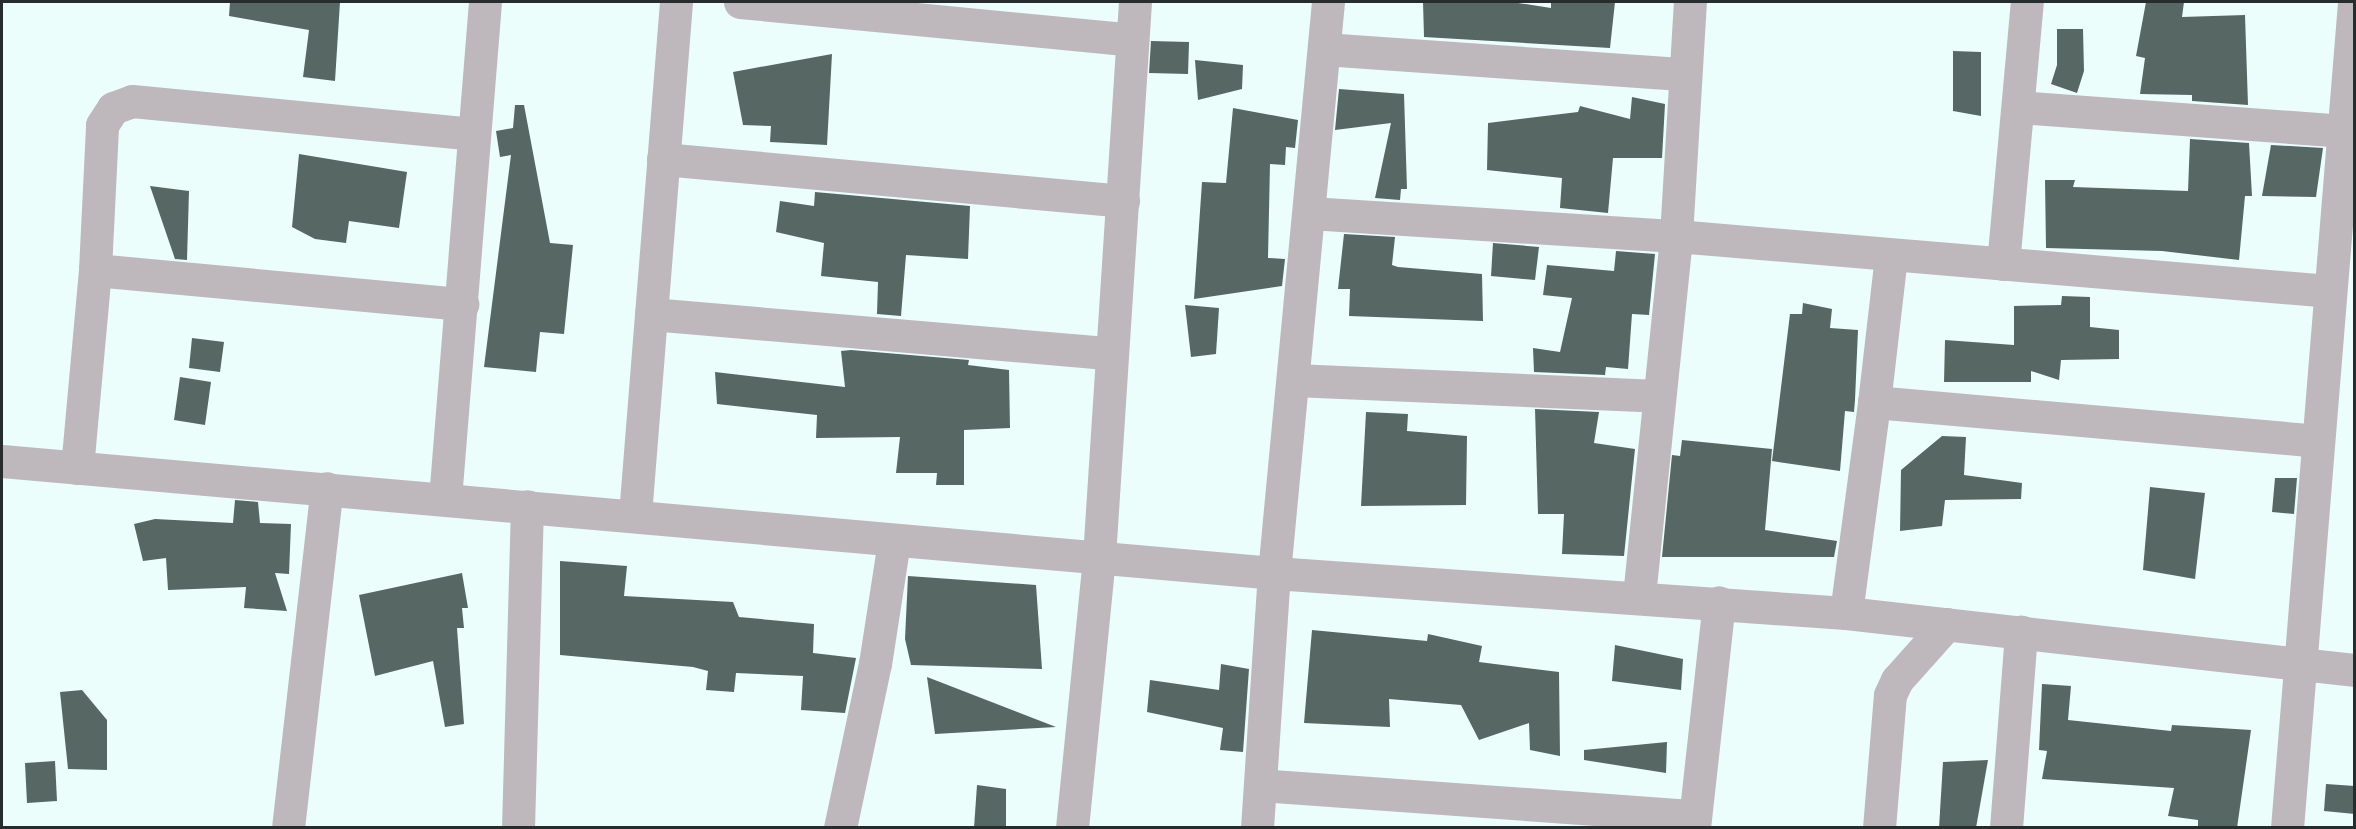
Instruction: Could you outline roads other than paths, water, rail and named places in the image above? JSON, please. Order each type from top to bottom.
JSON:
[{"type":"street","points":[[445,498],[485,2]]},
{"type":"street","points":[[635,515],[676,2]]},
{"type":"street","points":[[740,2],[902,8],[1132,39]]},
{"type":"street","points":[[1072,828],[1099,557],[1109,353],[1123,201],[1135,2]]},
{"type":"street","points":[[1257,828],[1274,573],[1310,213],[1328,2]]},
{"type":"street","points":[[1639,596],[1676,236],[1690,2]]},
{"type":"street","points":[[2003,264],[2027,2]]},
{"type":"street","points":[[2288,828],[2341,131],[2355,2]]},
{"type":"street","points":[[1324,49],[1684,74]]},
{"type":"street","points":[[77,468],[95,270],[102,125],[113,108],[132,101],[473,134]]},
{"type":"street","points":[[2018,107],[2341,131]]},
{"type":"street","points":[[663,159],[1123,201]]},
{"type":"street","points":[[1310,213],[1676,236],[1891,256],[2329,291]]},
{"type":"street","points":[[1846,613],[1875,402],[1891,256]]},
{"type":"street","points":[[95,270],[462,304]]},
{"type":"street","points":[[651,314],[1109,353]]},
{"type":"street","points":[[1294,380],[1658,396]]},
{"type":"street","points":[[1875,402],[2316,441]]},
{"type":"street","points":[[2,461],[445,498],[894,541],[1274,573],[1639,596],[1846,613],[2355,670]]},
{"type":"street","points":[[288,828],[327,488]]},
{"type":"street","points":[[518,828],[527,506]]},
{"type":"street","points":[[840,828],[875,664],[894,541]]},
{"type":"street","points":[[1260,785],[1694,822],[1719,602]]},
{"type":"street","points":[[1879,828],[1890,695],[1947,624]]},
{"type":"street","points":[[2006,828],[2021,632]]}]
